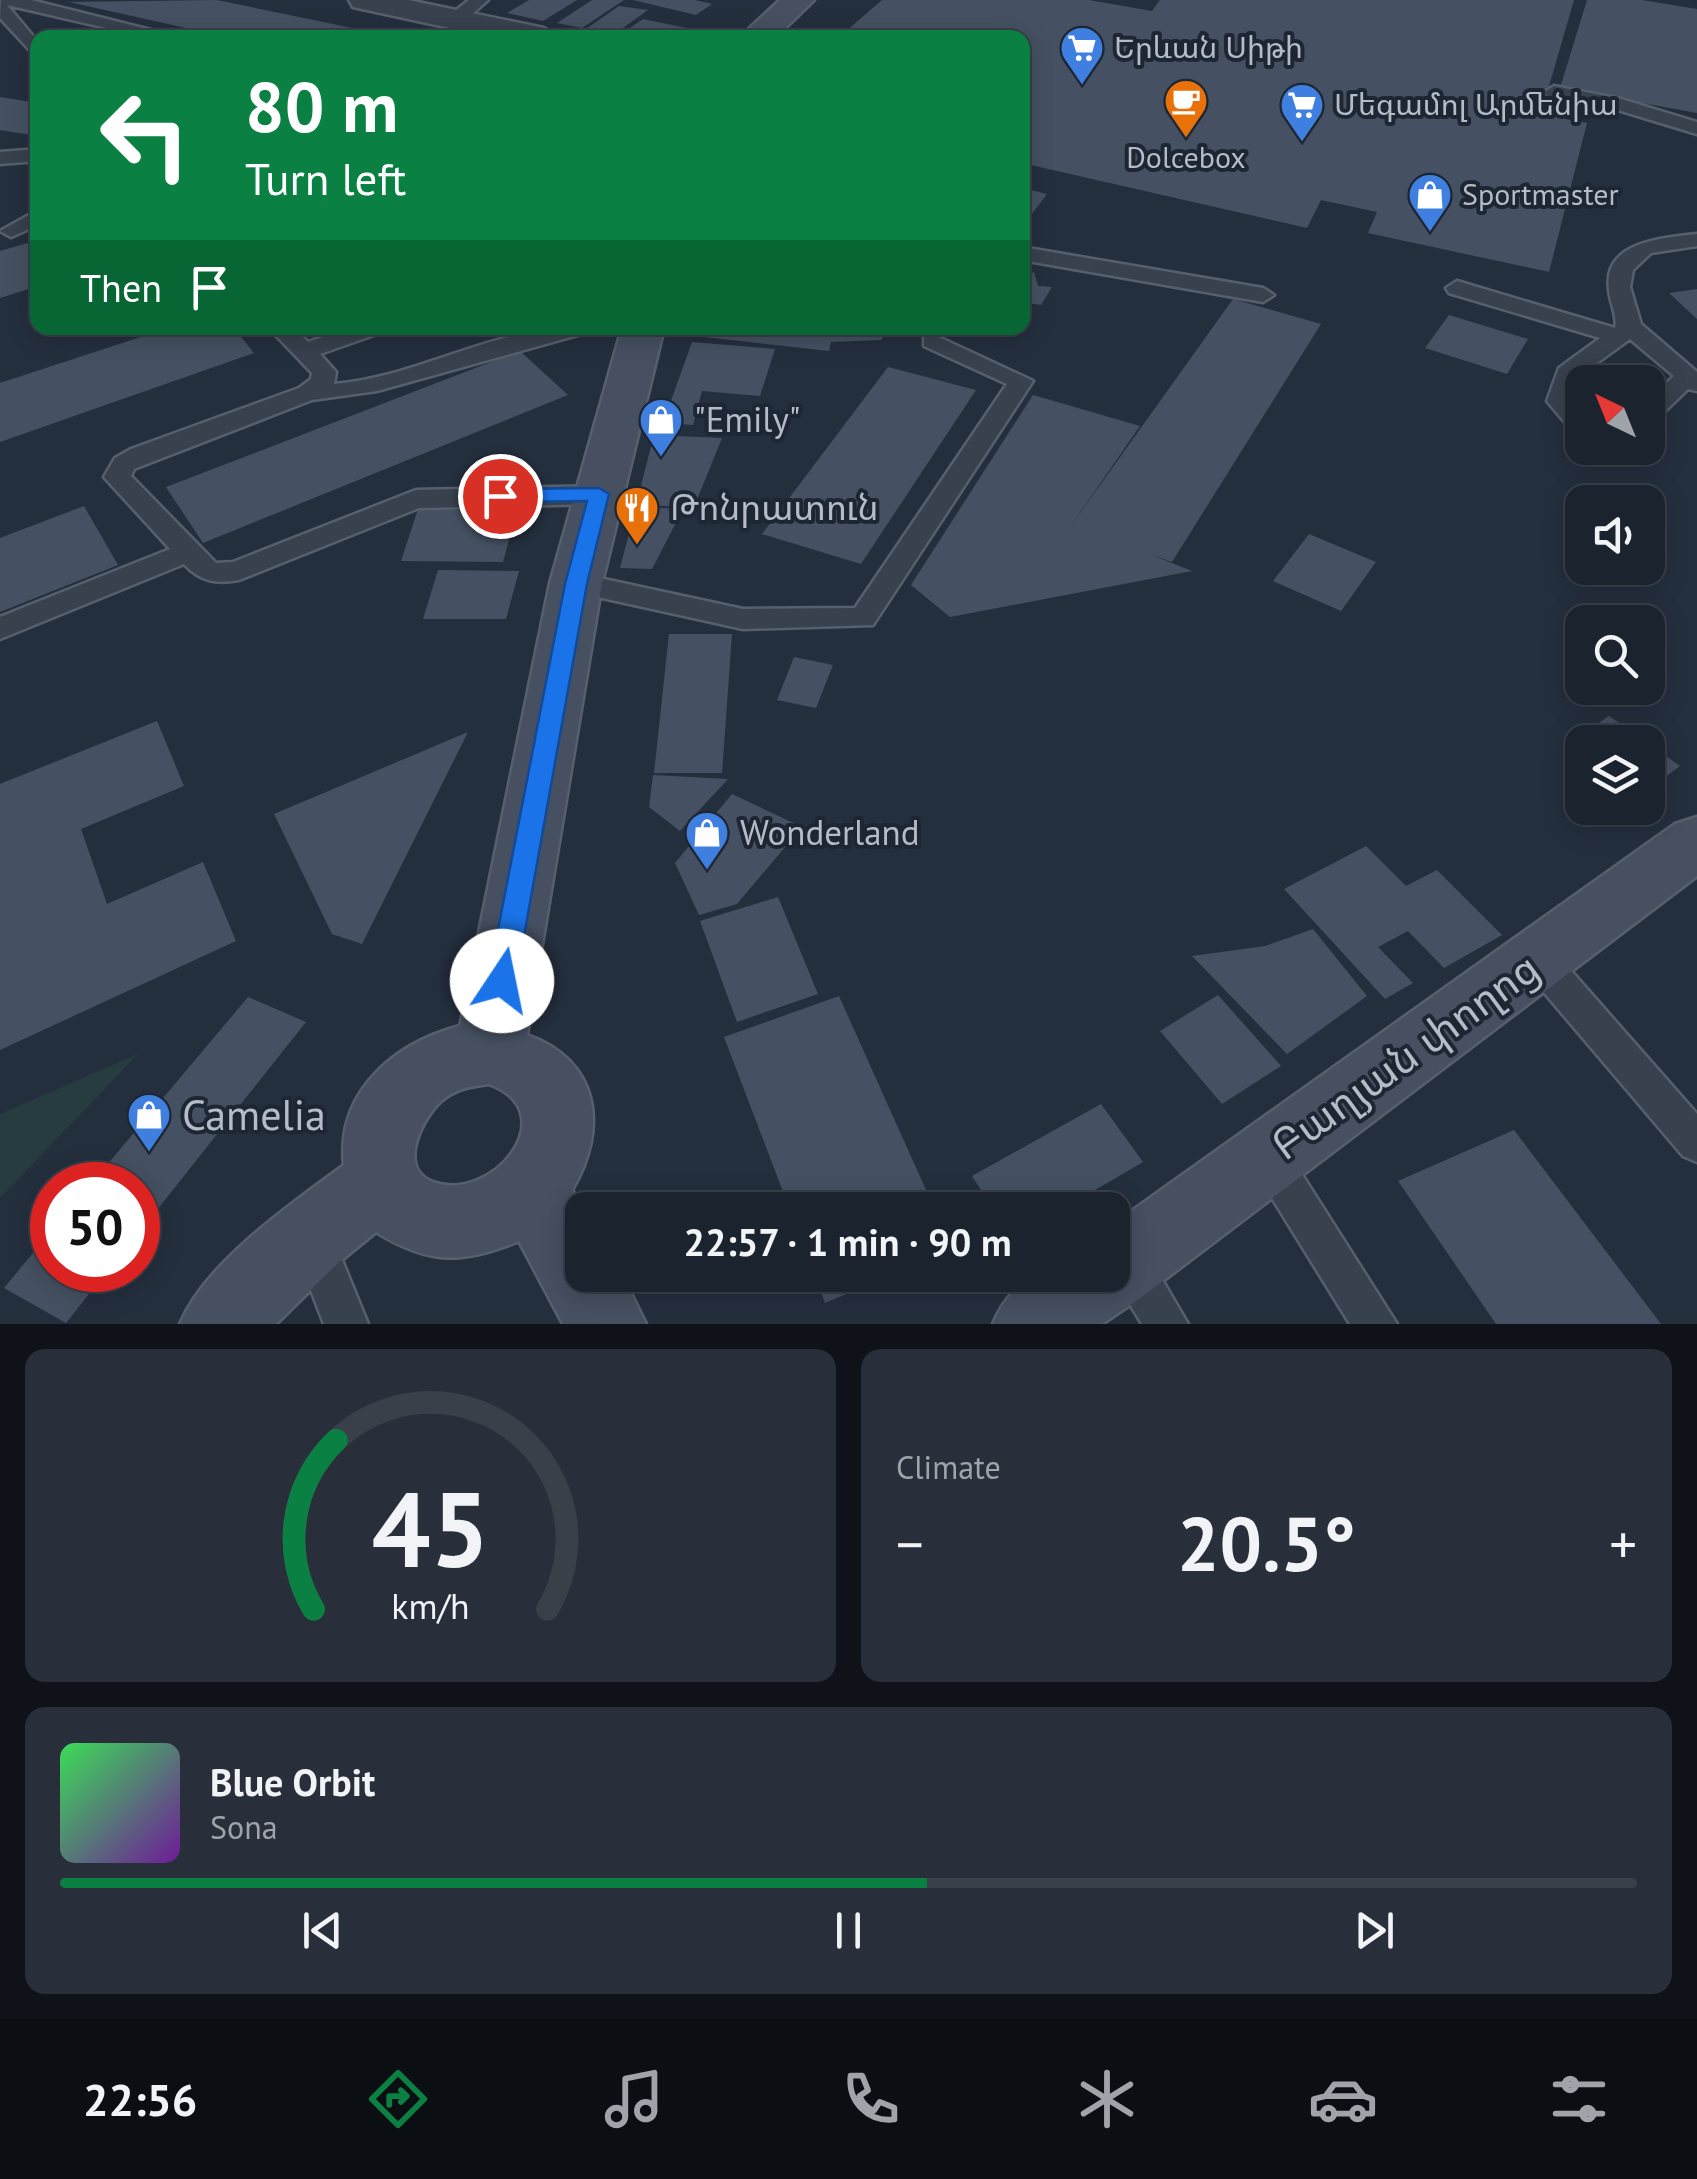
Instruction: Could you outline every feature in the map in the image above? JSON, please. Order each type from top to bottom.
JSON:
[{"type":"main road","points":[[764,30],[799,0]]},
{"type":"main road","points":[[488,1053],[576,584],[641,335]]},
{"type":"main road","name":"Բաղյան փողոց","points":[[1130,1259],[1697,842]]},
{"type":"main road","points":[[488,1053],[515,1058],[536,1070],[552,1088],[560,1112],[559,1139],[549,1166],[531,1189],[506,1208],[478,1220],[447,1223],[420,1217],[397,1202],[383,1181],[378,1156],[393,1105],[411,1082],[434,1066],[461,1056],[488,1053]]},
{"type":"main road","points":[[220,1324],[311,1236],[383,1181]]},
{"type":"main road","points":[[531,1189],[606,1324]]},
{"type":"main road","name":"Բաղյան փողոց","points":[[1033,1324],[1081,1292]]},
{"type":"street","points":[[364,0],[468,10],[522,30]]},
{"type":"lane","points":[[10,0],[140,30]]},
{"type":"lane","points":[[0,6],[30,44]]},
{"type":"lane","points":[[1554,92],[1621,104],[1690,126]]},
{"type":"lane","points":[[1616,123],[1690,126]]},
{"type":"lane","points":[[0,158],[30,156]]},
{"type":"lane","points":[[11,231],[30,220]]},
{"type":"lane","points":[[1624,332],[1618,288],[1622,268],[1644,247],[1697,240]]},
{"type":"lane","points":[[1030,255],[1263,295]]},
{"type":"lane","points":[[1457,288],[1624,332],[1692,380],[1665,401]]},
{"type":"lane","points":[[1579,365],[1624,332]]},
{"type":"lane","points":[[288,335],[324,372],[323,382],[308,392],[124,464],[117,477],[185,553],[206,570],[220,574],[416,500],[599,494]]},
{"type":"lane","points":[[304,352],[352,335]]},
{"type":"lane","points":[[308,392],[374,388],[532,335]]},
{"type":"lane","points":[[576,584],[743,620],[863,618],[1020,381],[932,342]]},
{"type":"lane","points":[[1565,384],[1560,401],[1565,407]]},
{"type":"lane","points":[[0,629],[185,553]]},
{"type":"lane","points":[[1538,959],[1569,1000],[1697,1143]]},
{"type":"lane","points":[[1268,1156],[1375,1324]]},
{"type":"lane","points":[[311,1236],[346,1324]]},
{"type":"lane","points":[[1130,1284],[1166,1324]]},
{"type":"green space","points":[[138,1054],[34,1162],[30,1162],[30,1167],[0,1198],[0,1114]]},
{"type":"building","points":[[217,0],[362,30],[195,30],[69,2]]},
{"type":"building","points":[[529,0],[577,0],[543,21],[507,13]]},
{"type":"building","points":[[592,0],[624,0],[582,28],[557,23]]},
{"type":"building","points":[[633,0],[695,0],[712,4],[696,15]]},
{"type":"building","name":"Մեգամոլ Արմենիա","points":[[882,0],[1089,0],[1152,11],[1160,0],[1574,0],[1543,107],[1567,112],[1565,119],[1587,123],[1549,272],[1368,233],[1377,212],[1321,200],[1307,228],[1030,165],[1030,30],[847,30]]},
{"type":"building","points":[[1587,0],[1642,0],[1697,9],[1697,113],[1560,88]]},
{"type":"building","points":[[619,6],[648,10],[620,30],[586,29]]},
{"type":"building","points":[[643,19],[687,28],[684,30],[627,30]]},
{"type":"building","points":[[0,97],[30,102],[30,135],[0,130]]},
{"type":"building","points":[[1030,190],[1047,194],[1030,216]]},
{"type":"building","points":[[30,242],[30,289],[0,298],[0,251]]},
{"type":"building","points":[[1034,272],[1038,286],[1052,287],[1041,305],[1030,303],[1030,274]]},
{"type":"building","points":[[1697,289],[1697,319],[1669,293]]},
{"type":"building","points":[[1233,299],[1321,324],[1172,562],[1149,554],[1192,571],[950,617],[911,585],[1033,395],[1140,426],[1070,527]]},
{"type":"building","points":[[1449,315],[1528,339],[1507,374],[1425,348]]},
{"type":"building","points":[[147,335],[240,335],[254,353],[0,442],[0,383]]},
{"type":"building","points":[[687,335],[884,335],[881,340],[831,342],[829,351]]},
{"type":"building","points":[[692,342],[775,349],[760,396],[702,391],[693,425],[663,423]]},
{"type":"building","points":[[520,351],[568,395],[203,543],[166,487]]},
{"type":"building","points":[[888,367],[976,390],[861,564],[762,534]]},
{"type":"building","points":[[654,435],[722,438],[694,507],[636,505]]},
{"type":"building","points":[[84,506],[118,565],[0,612],[0,538]]},
{"type":"building","points":[[636,507],[683,509],[652,569],[620,568]]},
{"type":"building","points":[[418,509],[517,510],[503,562],[401,561]]},
{"type":"building","points":[[1309,534],[1376,562],[1341,611],[1273,581]]},
{"type":"building","points":[[438,570],[519,571],[506,619],[423,619]]},
{"type":"building","points":[[669,634],[732,634],[722,773],[654,773]]},
{"type":"building","points":[[794,657],[833,665],[816,708],[777,700]]},
{"type":"building","points":[[1609,716],[1622,725],[1596,725]]},
{"type":"building","points":[[157,721],[184,786],[81,829],[107,904],[203,862],[236,941],[0,1050],[0,784]]},
{"type":"building","points":[[468,732],[362,944],[332,934],[274,814]]},
{"type":"building","points":[[1665,755],[1680,766],[1665,777]]},
{"type":"building","points":[[653,775],[728,779],[680,831],[649,807]]},
{"type":"building","points":[[732,794],[802,827],[737,904],[699,915],[675,863]]},
{"type":"building","points":[[1366,846],[1406,886],[1437,870],[1502,935],[1444,968],[1408,931],[1378,947],[1413,983],[1385,999],[1284,889]]},
{"type":"building","points":[[778,897],[818,994],[737,1022],[700,921]]},
{"type":"building","points":[[1313,929],[1367,996],[1287,1054],[1192,956],[1265,946]]},
{"type":"building","points":[[1218,995],[1281,1066],[1222,1104],[1160,1031]]},
{"type":"building","points":[[839,996],[927,1192],[783,1192],[724,1037]]},
{"type":"building","points":[[248,997],[306,1022],[160,1206],[160,1162],[109,1162]]},
{"type":"building","points":[[1101,1104],[1143,1162],[1092,1192],[982,1192],[972,1176]]},
{"type":"building","points":[[1514,1130],[1661,1324],[1496,1324],[1398,1181]]},
{"type":"building","points":[[30,1257],[30,1292],[91,1292],[66,1323],[4,1288]]},
{"type":"building","points":[[821,1292],[851,1292],[825,1303]]},
{"type":"place","name":"Երևան Սիթի","points":[[1082,86]]},
{"type":"place","name":"Dolcebox","points":[[1186,139]]},
{"type":"place","name":"Մեգամոլ Արմենիա","points":[[1302,143]]},
{"type":"place","name":"Sportmaster","points":[[1430,233]]},
{"type":"place","name":"\"Emily\"","points":[[661,458]]},
{"type":"place","name":"Թոնրատուն","points":[[637,546]]},
{"type":"place","name":"Wonderland","points":[[707,871]]},
{"type":"place","name":"Camelia","points":[[149,1153]]},
{"type":"route","points":[[500,496],[599,494],[576,584],[502,981]]}]
